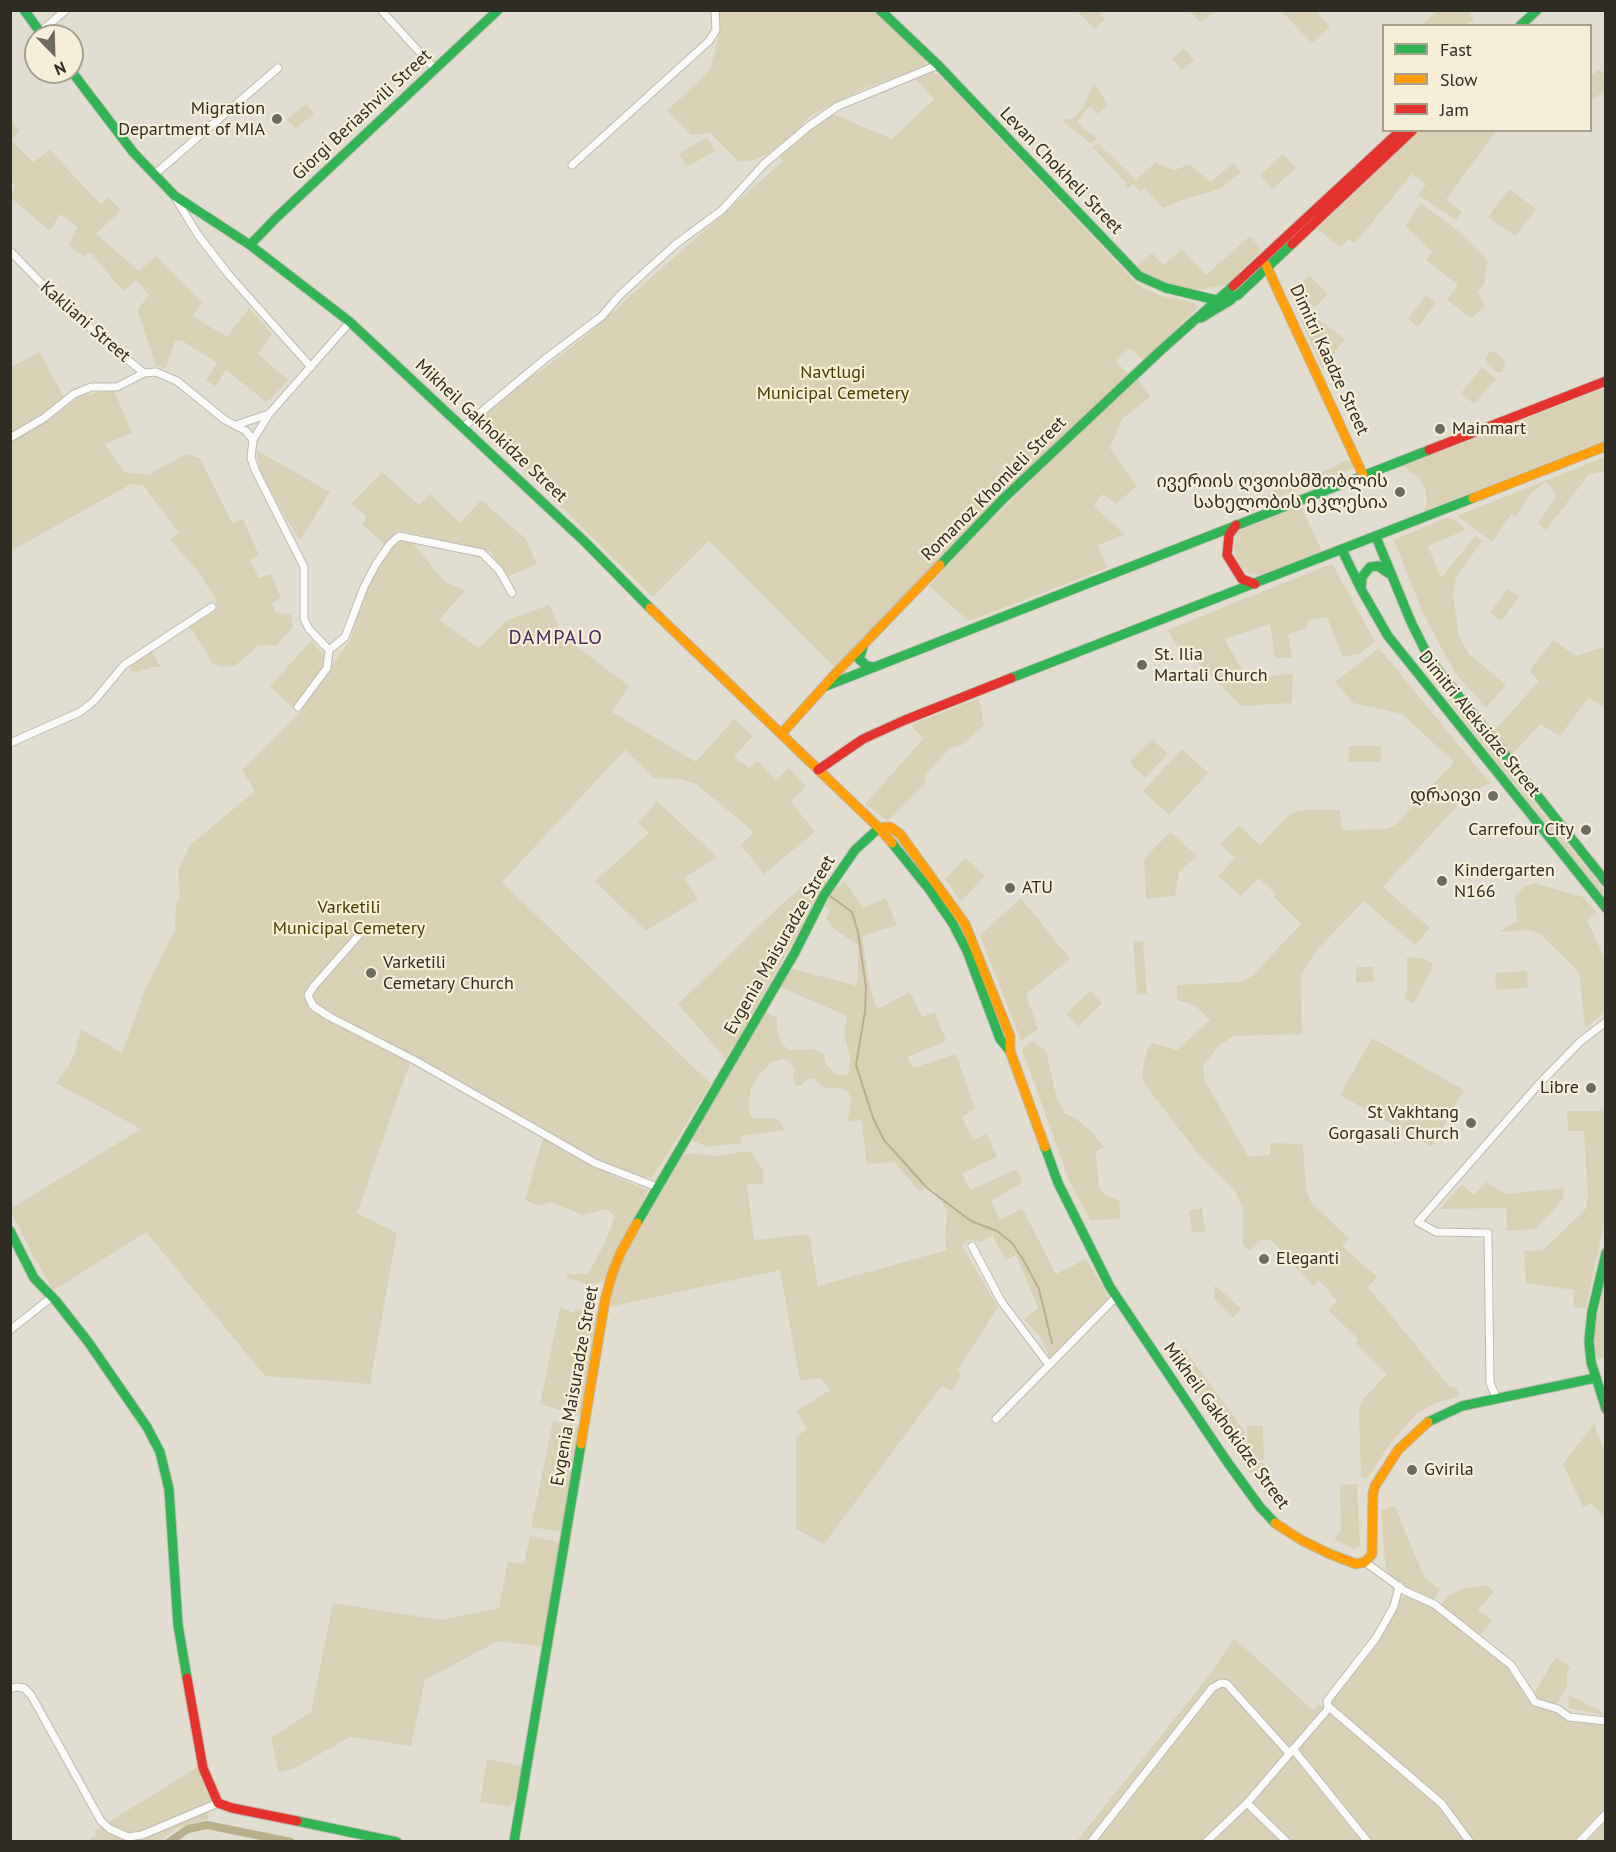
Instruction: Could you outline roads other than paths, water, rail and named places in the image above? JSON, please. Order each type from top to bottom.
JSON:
[{"type":"street","points":[[24,10],[34,24]]},
{"type":"street","points":[[52,24],[66,10]]},
{"type":"street","points":[[381,10],[435,69]]},
{"type":"street","name":"Giorgi Beriashvili Street","points":[[250,244],[498,10]]},
{"type":"street","points":[[572,165],[709,41],[716,30],[715,10]]},
{"type":"street","name":"Levan Chokheli Street","points":[[880,10],[938,65],[1139,276],[1166,288],[1216,300]]},
{"type":"street","name":"Levan Chokheli Street","points":[[885,10],[893,21]]},
{"type":"street","points":[[1522,24],[1537,10]]},
{"type":"street","points":[[462,428],[545,359],[602,316],[619,296],[676,244],[722,210],[765,163],[790,144],[808,126],[838,106],[938,65]]},
{"type":"street","points":[[155,174],[278,68]]},
{"type":"street","name":"Mikheil Gakhokidze Street","points":[[81,84],[133,152],[175,196],[250,244],[350,322],[585,542],[645,603],[879,828],[929,889],[953,924],[967,951],[1000,1039],[1010,1051],[1058,1183],[1116,1297],[1260,1507],[1277,1525],[1301,1540],[1356,1564],[1365,1562]]},
{"type":"street","name":"Romanoz Khomleli Street","points":[[1194,321],[1234,298],[1265,264],[1399,132]]},
{"type":"street","name":"Romanoz Khomleli Street","points":[[782,733],[1003,499],[1216,300],[1265,264],[1411,132]]},
{"type":"street","points":[[175,196],[198,235],[229,275],[311,367]]},
{"type":"street","name":"Kakliani Street","points":[[12,256],[107,343],[144,373],[156,372],[177,381],[225,420],[246,431],[253,440]]},
{"type":"street","name":"Dimitri Kaadze Street","points":[[1265,264],[1363,475]]},
{"type":"street","points":[[1212,312],[1216,300],[1234,298]]},
{"type":"street","points":[[329,650],[309,629],[304,619],[304,567],[251,458],[253,440],[269,414],[350,322]]},
{"type":"street","points":[[10,438],[44,418],[74,394],[91,387],[117,387],[144,373]]},
{"type":"street","points":[[824,687],[1605,381]]},
{"type":"street","points":[[236,425],[269,414]]},
{"type":"street","points":[[818,770],[863,739],[888,728],[1605,446]]},
{"type":"street","points":[[1236,525],[1229,535],[1227,555],[1236,573],[1242,579],[1255,584]]},
{"type":"street","points":[[298,707],[327,668],[329,650],[345,637],[372,571],[390,544],[399,536],[482,553],[499,570],[512,593]]},
{"type":"street","name":"Dimitri Aleksidze Street","points":[[1376,537],[1421,645],[1443,679],[1605,882]]},
{"type":"street","name":"Dimitri Aleksidze Street","points":[[1342,550],[1388,636],[1605,908]]},
{"type":"street","points":[[1361,589],[1362,576],[1370,567],[1382,567],[1392,577]]},
{"type":"street","points":[[10,743],[80,712],[94,701],[123,665],[212,606]]},
{"type":"street","points":[[864,645],[859,659],[867,666],[874,667]]},
{"type":"street","points":[[1431,691],[1442,688],[1443,679]]},
{"type":"street","points":[[1444,707],[1442,700],[1445,694],[1458,697]]},
{"type":"street","name":"Evgenia Maisuradze Street","points":[[514,1842],[605,1300],[612,1274],[621,1252],[657,1187],[794,954],[824,895],[855,850],[879,828]]},
{"type":"street","points":[[359,935],[308,995],[313,1006],[416,1061],[594,1163],[657,1187]]},
{"type":"street","points":[[1497,1399],[1490,1383],[1488,1233],[1436,1232],[1418,1222],[1539,1084],[1581,1041],[1605,1022]]},
{"type":"street","points":[[10,1231],[34,1278],[89,1343],[147,1427],[160,1452],[169,1489],[178,1625],[203,1768],[218,1803]]},
{"type":"street","points":[[972,1246],[1001,1301],[1049,1365]]},
{"type":"street","points":[[1605,1253],[1604,1267],[1589,1329],[1589,1351],[1605,1409]]},
{"type":"street","points":[[10,1330],[52,1297]]},
{"type":"street","points":[[996,1419],[1116,1297]]},
{"type":"street","points":[[1595,1378],[1462,1406],[1430,1419],[1398,1450],[1375,1486],[1372,1554],[1365,1562],[1417,1598],[1434,1604],[1511,1665],[1535,1702],[1558,1709],[1569,1717],[1605,1721]]},
{"type":"street","points":[[1399,1586],[1394,1606],[1376,1638],[1327,1701],[1329,1707],[1442,1803],[1470,1842]]},
{"type":"street","points":[[1091,1842],[1212,1688],[1221,1683],[1227,1684],[1291,1751],[1368,1842]]},
{"type":"street","points":[[10,1689],[24,1688],[31,1695],[101,1821],[110,1829],[128,1837],[141,1838],[218,1803],[232,1808],[397,1842]]},
{"type":"street","points":[[1206,1842],[1246,1803],[1329,1707]]},
{"type":"street","points":[[1246,1803],[1287,1842]]},
{"type":"street","points":[[1579,1842],[1605,1814]]},
{"type":"waterway","points":[[830,896],[852,912],[858,932],[866,987],[865,1012],[856,1065],[873,1118],[884,1140],[927,1188],[971,1221],[997,1231],[1012,1243],[1039,1289],[1052,1343]]},
{"type":"waterway","points":[[169,1842],[188,1829],[207,1825],[291,1842]]},
{"type":"place","name":"Migration Department of MIA","points":[[277,119]]},
{"type":"place","name":"Mainmart","points":[[1440,429]]},
{"type":"place","name":"ივერიის ღვთისმშობლის სახელობის ეკლესია","points":[[1400,492]]},
{"type":"place","name":"St. Ilia Martali Church","points":[[1142,665]]},
{"type":"place","name":"დრაივი","points":[[1493,796]]},
{"type":"place","name":"Carrefour City","points":[[1586,830]]},
{"type":"place","name":"Kindergarten N166","points":[[1442,881]]},
{"type":"place","name":"ATU","points":[[1010,888]]},
{"type":"place","name":"Varketili Cemetary Church","points":[[371,973]]},
{"type":"place","name":"Libre","points":[[1591,1088]]},
{"type":"place","name":"St Vakhtang Gorgasali Church","points":[[1471,1123]]},
{"type":"place","name":"Eleganti","points":[[1264,1259]]},
{"type":"place","name":"Gvirila","points":[[1412,1470]]},
{"type":"district","name":"DAMPALO","points":[[556,638]]},
{"type":"park label","name":"Navtlugi Municipal Cemetery","points":[[833,383]]},
{"type":"park label","name":"Varketili Municipal Cemetery","points":[[349,918]]}]
